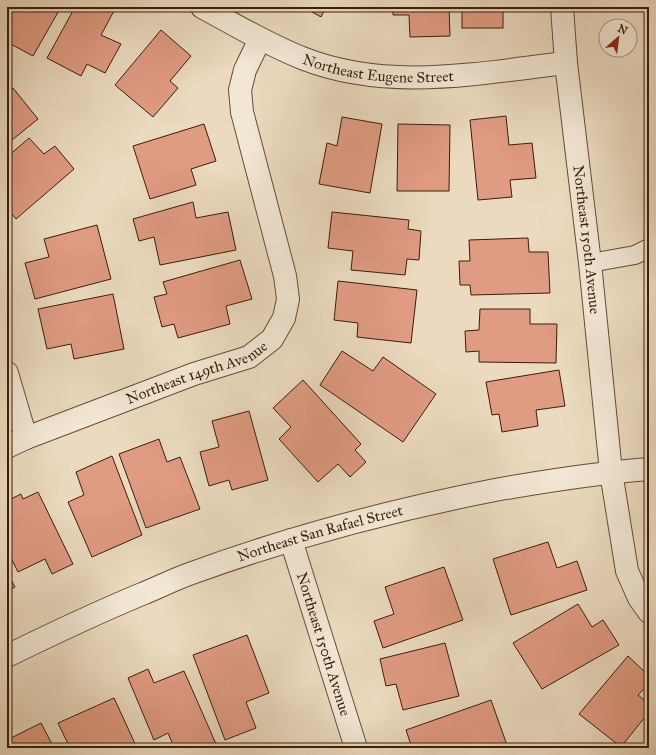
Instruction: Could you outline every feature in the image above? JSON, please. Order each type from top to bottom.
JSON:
[{"type":"street","name":"Northeast Eugene Street","points":[[202,7],[260,39],[304,59],[340,69],[379,76],[414,78],[449,76],[566,63]]},
{"type":"street","name":"Northeast 150th Avenue","points":[[562,7],[566,63],[590,262],[611,472],[627,571],[639,598],[649,612]]},
{"type":"street","name":"Northeast 149th Avenue","points":[[16,443],[194,374],[249,357],[272,339],[284,318],[288,299],[285,276],[242,112],[240,90],[245,70],[260,39]]},
{"type":"street","points":[[7,373],[16,443]]},
{"type":"street","name":"Northeast San Rafael Street","points":[[7,656],[79,621],[191,573],[291,540],[363,519],[441,500],[521,486],[611,472],[649,469]]},
{"type":"street","name":"Northeast 150th Avenue","points":[[291,540],[352,747]]},
{"type":"lane","points":[[590,262],[635,255],[649,248]]},
{"type":"building","points":[[7,7],[61,7],[33,56],[7,42],[7,29],[12,21],[7,19]]},
{"type":"building","points":[[75,7],[116,7],[101,35],[121,44],[105,73],[87,64],[81,76],[47,58]]},
{"type":"building","points":[[303,7],[326,7],[321,17]]},
{"type":"building","points":[[393,7],[449,7],[450,36],[410,37],[409,15],[393,15]]},
{"type":"building","points":[[462,7],[503,7],[503,28],[462,28]]},
{"type":"building","points":[[161,30],[191,56],[170,81],[178,88],[153,117],[115,85]]},
{"type":"building","points":[[13,88],[38,119],[7,144],[7,93]]},
{"type":"building","points":[[506,116],[509,145],[532,143],[536,178],[510,180],[512,197],[478,200],[470,120]]},
{"type":"building","points":[[342,117],[382,124],[370,193],[319,184],[327,143],[337,146]]},
{"type":"building","points":[[204,124],[216,161],[191,169],[196,185],[150,199],[133,146]]},
{"type":"building","points":[[398,124],[450,125],[449,191],[397,191]]},
{"type":"building","points":[[29,138],[44,154],[55,146],[74,169],[16,219],[7,208],[7,157]]},
{"type":"building","points":[[193,202],[196,218],[228,212],[236,250],[160,265],[154,237],[139,241],[133,219]]},
{"type":"building","points":[[332,212],[409,220],[408,229],[421,231],[419,260],[407,259],[405,275],[351,270],[353,251],[328,248]]},
{"type":"building","points":[[97,225],[111,279],[35,299],[25,263],[49,257],[44,239]]},
{"type":"building","points":[[528,238],[529,252],[548,252],[550,293],[471,295],[470,285],[460,285],[459,261],[470,261],[469,240]]},
{"type":"building","points":[[240,260],[252,299],[226,306],[230,324],[178,338],[174,324],[162,327],[154,297],[167,294],[163,282]]},
{"type":"building","points":[[338,281],[417,290],[411,343],[357,337],[358,323],[334,320]]},
{"type":"building","points":[[113,294],[124,349],[74,359],[71,344],[47,349],[38,309]]},
{"type":"building","points":[[480,309],[530,309],[530,324],[557,324],[556,363],[479,362],[479,351],[466,352],[465,331],[479,330]]},
{"type":"building","points":[[342,351],[373,371],[383,357],[436,394],[403,442],[320,385]]},
{"type":"building","points":[[559,370],[565,406],[536,410],[538,426],[502,432],[499,414],[492,415],[486,382]]},
{"type":"building","points":[[303,380],[361,444],[355,450],[366,462],[350,477],[338,464],[318,482],[279,439],[291,427],[273,408]]},
{"type":"building","points":[[249,411],[268,480],[232,490],[229,480],[209,486],[200,452],[219,447],[212,421]]},
{"type":"building","points":[[159,439],[167,462],[180,457],[200,509],[146,528],[119,454]]},
{"type":"building","points":[[112,456],[142,535],[92,557],[68,502],[84,495],[76,472]]},
{"type":"building","points":[[38,492],[73,564],[52,574],[45,559],[18,572],[7,550],[7,501],[21,494],[23,499]]},
{"type":"building","points":[[548,542],[557,568],[577,561],[587,590],[511,615],[493,559]]},
{"type":"building","points":[[444,567],[463,620],[383,648],[374,621],[394,614],[385,587]]},
{"type":"building","points":[[7,572],[15,587],[7,591]]},
{"type":"building","points":[[578,604],[592,627],[603,620],[619,645],[542,689],[513,643]]},
{"type":"building","points":[[247,635],[269,693],[246,702],[256,728],[225,740],[193,655]]},
{"type":"building","points":[[445,643],[459,696],[403,710],[396,684],[386,686],[380,659]]},
{"type":"building","points":[[628,656],[649,676],[649,684],[638,695],[649,704],[649,712],[621,747],[579,714]]},
{"type":"building","points":[[148,669],[154,683],[184,671],[216,744],[208,748],[186,748],[184,743],[174,747],[168,733],[154,740],[128,678]]},
{"type":"building","points":[[114,698],[137,748],[70,748],[58,723]]},
{"type":"building","points":[[491,700],[508,748],[412,748],[406,730]]},
{"type":"building","points":[[41,723],[54,748],[7,748],[7,740]]}]
